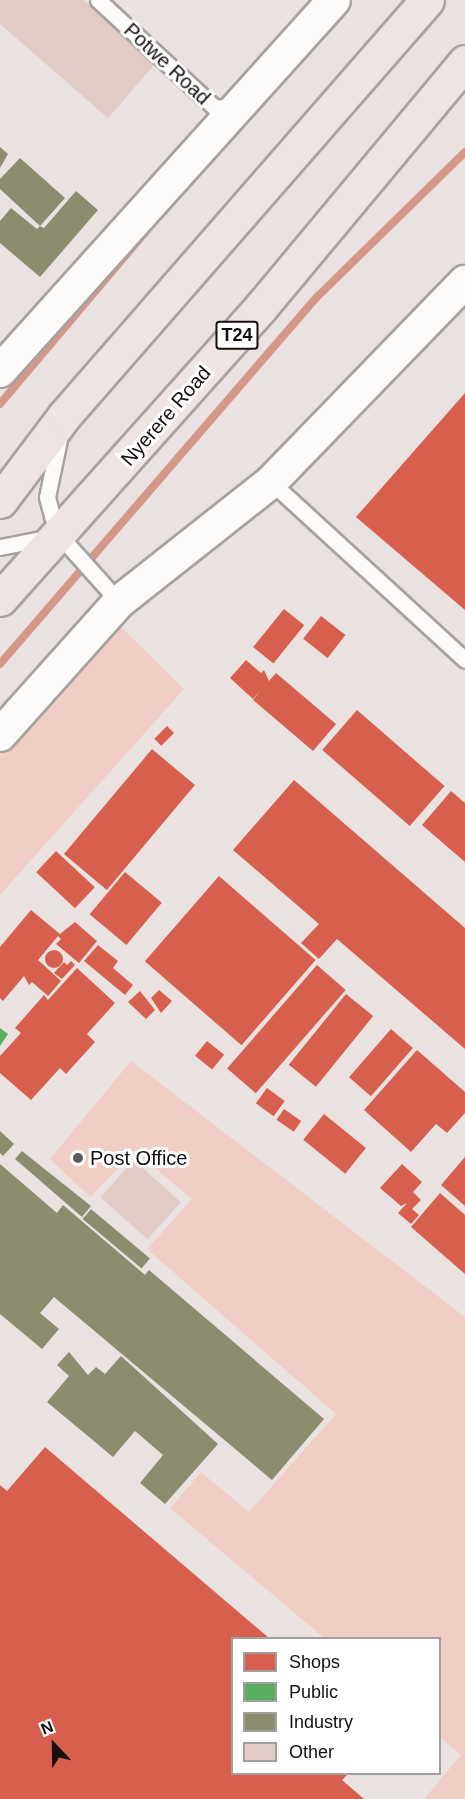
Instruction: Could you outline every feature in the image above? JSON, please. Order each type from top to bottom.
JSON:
[{"type":"highway","points":[[0,501],[64,416],[427,0]]},
{"type":"highway","name":"Nyerere Road","points":[[0,599],[60,536],[261,307],[465,63]]},
{"type":"street","points":[[0,371],[243,105],[334,0]]},
{"type":"street","points":[[0,735],[119,602],[271,482],[465,282]]},
{"type":"lane","name":"Potwe Road","points":[[98,0],[215,108],[243,105]]},
{"type":"lane","points":[[64,416],[47,497],[60,536],[119,602]]},
{"type":"lane","points":[[271,482],[465,660]]},
{"type":"lane","points":[[0,547],[60,536]]},
{"type":"shaded area","points":[[119,625],[184,689],[0,895],[0,751]]},
{"type":"shaded area","points":[[131,1061],[465,1317],[465,1799],[424,1799],[461,1755],[441,1738],[441,1637],[323,1637],[170,1508],[201,1472],[249,1512],[336,1414],[147,1249],[192,1199],[135,1151],[90,1197],[50,1159]]},
{"type":"building: Shops","points":[[465,393],[465,610],[356,517]]},
{"type":"building: Shops","points":[[284,609],[304,625],[273,663],[253,647]]},
{"type":"building: Shops","points":[[321,616],[345,635],[328,658],[303,639]]},
{"type":"building: Shops","points":[[246,660],[261,673],[264,670],[269,681],[276,673],[336,724],[313,751],[253,700],[260,691],[253,699],[230,678]]},
{"type":"building: Shops","points":[[357,710],[445,786],[410,826],[322,750]]},
{"type":"building: Shops","points":[[167,726],[174,733],[161,746],[154,739]]},
{"type":"building: Shops","points":[[152,749],[195,785],[107,890],[64,854]]},
{"type":"building: Shops","points":[[294,780],[465,928],[465,1049],[337,939],[319,959],[301,943],[319,924],[233,850]]},
{"type":"building: Shops","points":[[451,791],[465,803],[465,862],[422,825]]},
{"type":"building: Shops","points":[[56,851],[95,887],[75,908],[36,872]]},
{"type":"building: Shops","points":[[125,872],[162,903],[126,945],[90,914]]},
{"type":"building: Shops","points":[[219,876],[316,960],[241,1045],[145,961]]},
{"type":"building: Shops","points":[[31,910],[60,934],[75,922],[97,941],[79,963],[56,944],[61,939],[58,936],[38,960],[61,981],[48,996],[32,982],[29,985],[24,976],[3,1001],[0,998],[0,947]]},
{"type":"building: Shops","points":[[98,945],[118,961],[113,968],[133,985],[125,995],[84,961]]},
{"type":"building: Shops","points":[[54,950],[60,953],[63,959],[60,965],[54,968],[48,965],[45,959],[48,953]]},
{"type":"building: Shops","points":[[71,961],[75,965],[62,979],[54,973],[64,962],[67,965]]},
{"type":"building: Shops","points":[[317,965],[346,990],[256,1093],[227,1068]]},
{"type":"building: Shops","points":[[77,968],[115,1003],[87,1034],[95,1042],[66,1074],[60,1068],[31,1100],[0,1073],[0,1056],[21,1033],[15,1028],[44,995],[48,1000]]},
{"type":"building: Shops","points":[[159,990],[172,1001],[161,1013],[151,998]]},
{"type":"building: Shops","points":[[140,991],[155,1010],[146,1019],[128,1002]]},
{"type":"building: Shops","points":[[346,994],[373,1016],[316,1087],[289,1065]]},
{"type":"building: Shops","points":[[391,1029],[413,1048],[371,1096],[349,1077]]},
{"type":"building: Shops","points":[[207,1041],[224,1055],[212,1070],[195,1056]]},
{"type":"building: Shops","points":[[417,1050],[465,1092],[465,1113],[447,1133],[436,1124],[411,1152],[364,1110]]},
{"type":"building: Shops","points":[[267,1088],[285,1101],[274,1116],[256,1103]]},
{"type":"building: Shops","points":[[284,1109],[301,1121],[294,1132],[277,1120]]},
{"type":"building: Shops","points":[[324,1114],[366,1148],[345,1174],[303,1140]]},
{"type":"building: Shops","points":[[465,1157],[465,1206],[441,1185]]},
{"type":"building: Shops","points":[[402,1164],[422,1182],[413,1192],[421,1200],[412,1209],[419,1215],[411,1224],[398,1213],[407,1203],[401,1206],[380,1188]]},
{"type":"building: Shops","points":[[440,1193],[465,1215],[465,1274],[411,1227]]},
{"type":"building: Shops","points":[[45,1447],[268,1637],[231,1637],[231,1775],[347,1775],[342,1780],[364,1799],[0,1799],[0,1485],[7,1491]]},
{"type":"building: Public","points":[[0,1028],[8,1034],[0,1046]]},
{"type":"building: Industry","points":[[0,147],[8,154],[0,168]]},
{"type":"building: Industry","points":[[20,158],[65,198],[40,226],[0,189],[0,179]]},
{"type":"building: Industry","points":[[76,191],[98,210],[40,277],[0,243],[0,221],[11,208],[37,229],[40,226],[44,228]]},
{"type":"building: Industry","points":[[0,1131],[14,1144],[3,1156],[0,1153]]},
{"type":"building: Industry","points":[[22,1151],[91,1206],[82,1217],[15,1159]]},
{"type":"building: Industry","points":[[0,1164],[57,1213],[63,1205],[145,1275],[149,1270],[324,1419],[272,1480],[54,1297],[40,1313],[59,1329],[42,1349],[0,1314]]},
{"type":"building: Industry","points":[[91,1209],[150,1258],[142,1268],[83,1219]]},
{"type":"building: Industry","points":[[69,1352],[88,1375],[96,1367],[105,1374],[121,1356],[218,1444],[165,1504],[140,1483],[163,1455],[135,1431],[113,1457],[47,1402],[69,1376],[57,1365]]},
{"type":"building: Other","points":[[0,0],[83,0],[155,64],[108,118],[0,24]]},
{"type":"building: Other","points":[[134,1160],[181,1202],[147,1239],[101,1197]]},
{"type":"waterway","points":[[0,664],[318,296],[465,152]]},
{"type":"waterway","points":[[0,404],[147,230]]},
{"type":"place","name":"Post Office","points":[[78,1158]]}]
